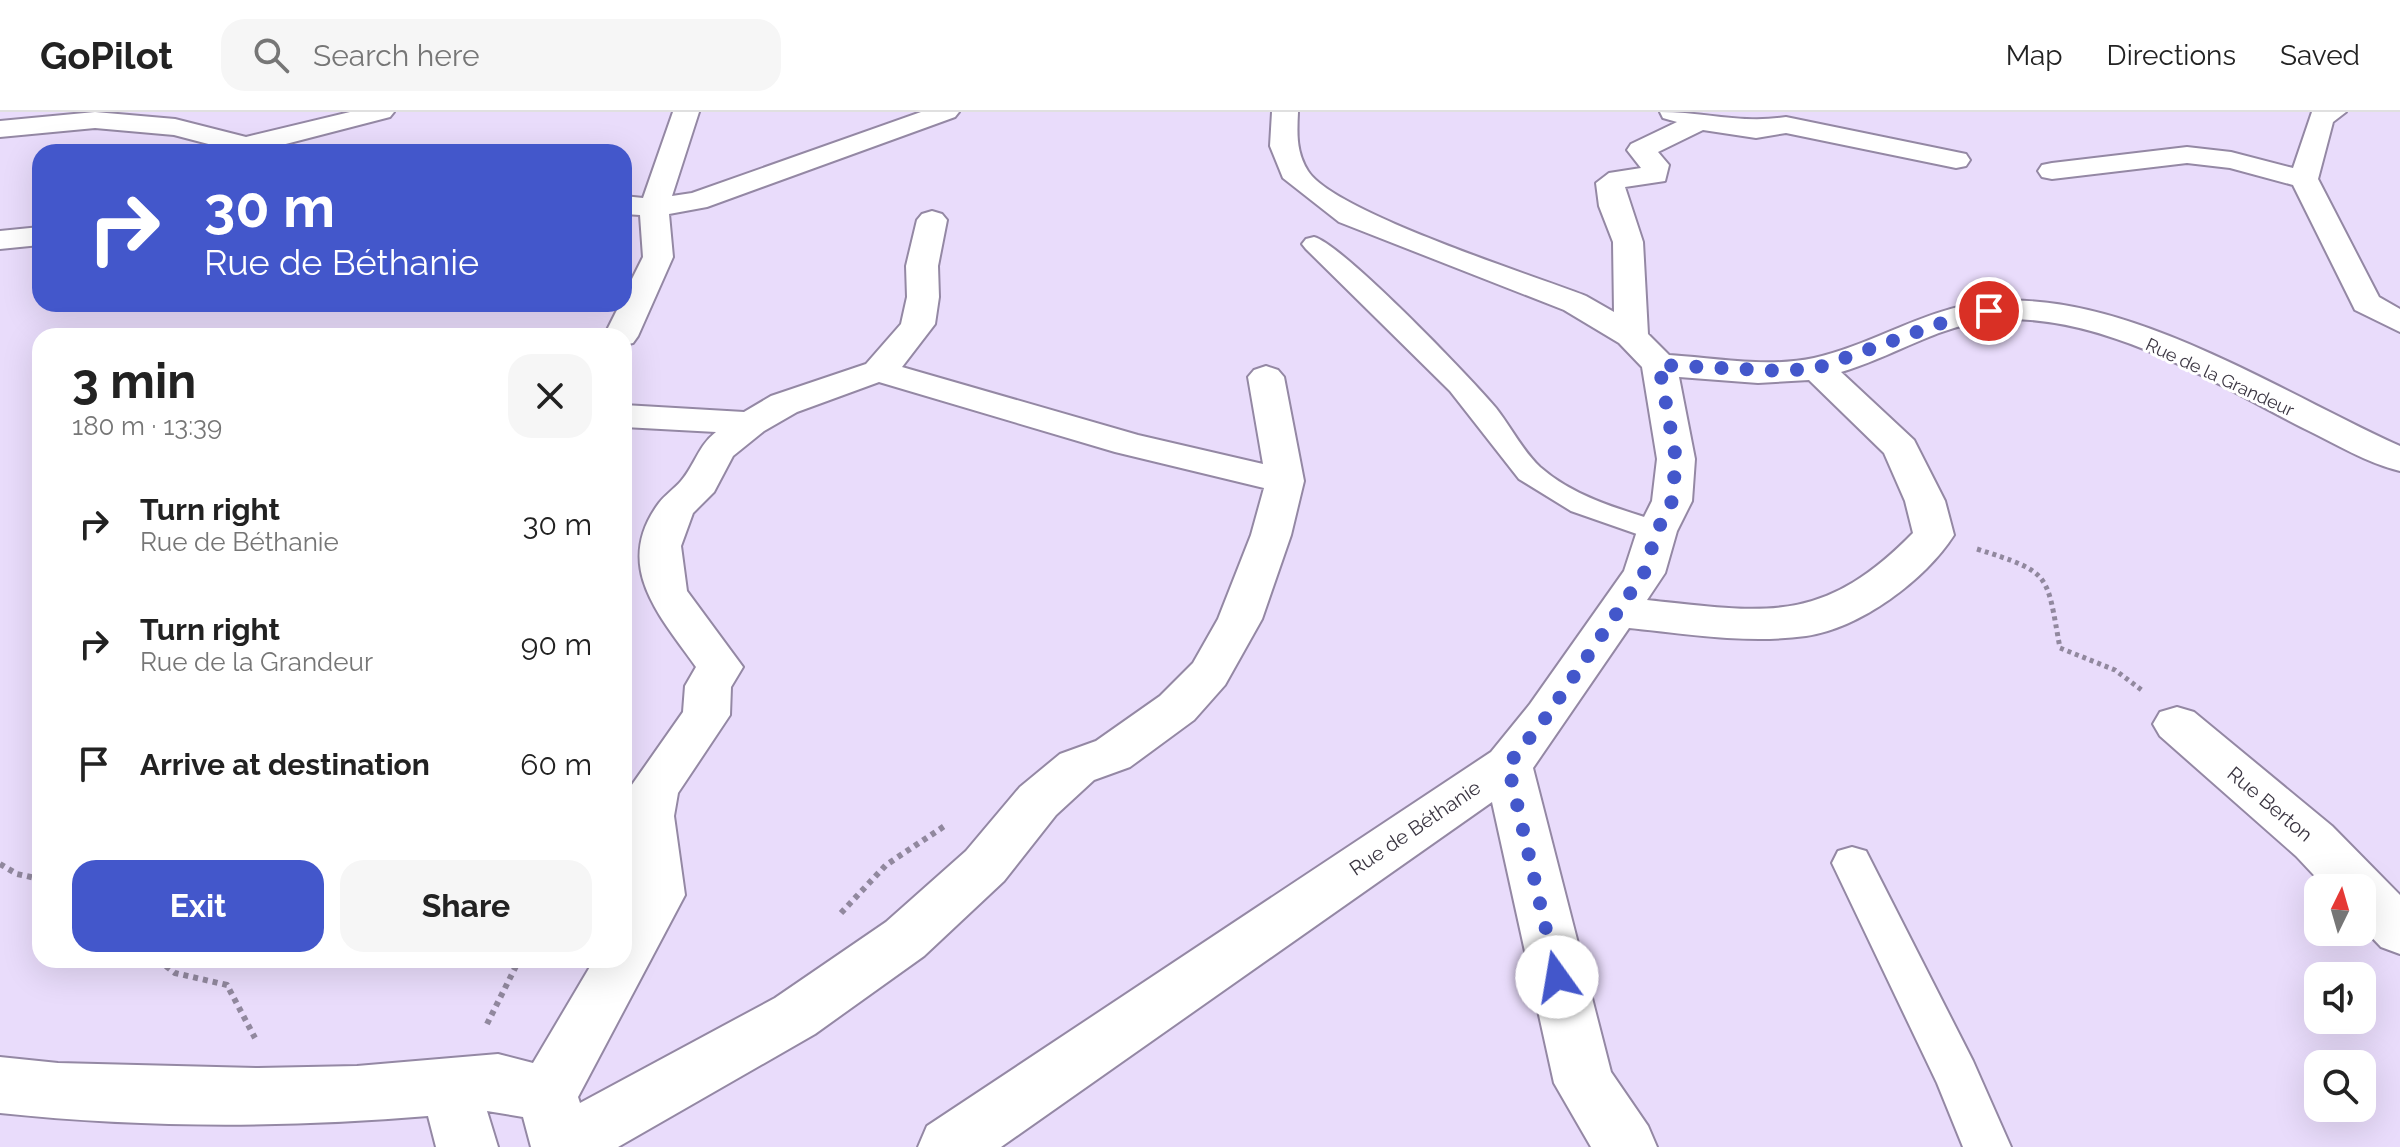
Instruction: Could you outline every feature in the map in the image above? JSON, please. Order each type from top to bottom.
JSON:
[{"type":"street","points":[[275,144],[381,112]]},
{"type":"street","points":[[625,328],[658,257],[639,206],[686,112]]},
{"type":"street","points":[[639,206],[697,201],[946,112]]},
{"type":"street","points":[[1285,112],[1283,146],[1297,178],[1349,216],[1575,303],[1645,350]]},
{"type":"street","points":[[1670,112],[1698,122],[1742,131],[1786,125],[1956,160]]},
{"type":"street","points":[[2333,112],[2321,118],[2304,179],[2366,303],[2400,322]]},
{"type":"street","points":[[0,129],[95,120],[175,127],[234,144]]},
{"type":"street","name":"Rue de Béthanie","points":[[949,1147],[1508,765],[1547,716],[1644,573],[1657,531],[1672,501],[1676,459],[1645,350],[1628,242],[1614,206],[1610,183],[1655,175],[1655,165],[1641,150],[1698,122]]},
{"type":"street","points":[[2052,171],[2201,155],[2304,179]]},
{"type":"street","points":[[632,945],[658,895],[649,816],[654,789],[706,715],[708,686],[720,667],[666,593],[660,546],[675,509],[700,484],[717,450],[751,423],[784,404],[878,371],[903,347],[918,324],[923,297],[922,266],[932,220]]},
{"type":"street","points":[[0,240],[32,237]]},
{"type":"street","name":"Rue de la Grandeur","points":[[1645,350],[1783,371],[1817,368],[1953,319],[1989,311],[2035,313],[2080,320],[2174,351],[2400,460]]},
{"type":"street","points":[[1619,612],[1733,624],[1807,621],[1857,600],[1894,577],[1934,535],[1917,480],[1901,448],[1817,368]]},
{"type":"street","points":[[878,371],[1128,444],[1285,481]]},
{"type":"street","points":[[557,1129],[795,1016],[893,947],[985,866],[1038,801],[1077,767],[1113,754],[1177,708],[1209,674],[1240,619],[1271,535],[1285,481],[1266,377]]},
{"type":"street","points":[[632,416],[751,423]]},
{"type":"street","name":"Rue Berton","points":[[2177,724],[2314,841],[2345,874]]},
{"type":"street","points":[[1508,765],[1584,1083],[1626,1147]]},
{"type":"street","name":"Rue Berton","points":[[2376,906],[2400,931]]},
{"type":"street","points":[[557,1129],[621,968]]},
{"type":"street","points":[[0,1085],[58,1091],[258,1096],[357,1094],[498,1082],[557,1129]]},
{"type":"street","points":[[450,1087],[467,1147]]},
{"type":"lane","points":[[1314,244],[1413,336],[1479,406],[1515,459],[1539,481],[1596,512],[1657,531]]},
{"type":"lane","points":[[1852,863],[1957,1076],[1987,1147]]},
{"type":"path","points":[[1934,535],[2030,566],[2049,587],[2060,648],[2112,666],[2135,681],[2152,703],[2177,724]]},
{"type":"path","points":[[835,920],[886,865],[955,819]]},
{"type":"path","points":[[0,864],[17,874],[32,877]]},
{"type":"path","points":[[168,968],[175,973],[227,985],[249,1033],[266,1048]]},
{"type":"route","points":[[1557,977],[1508,765],[1587,660],[1644,573],[1657,531],[1672,501],[1676,459],[1659,365],[1783,371],[1817,368],[1953,319],[1989,311]]}]
